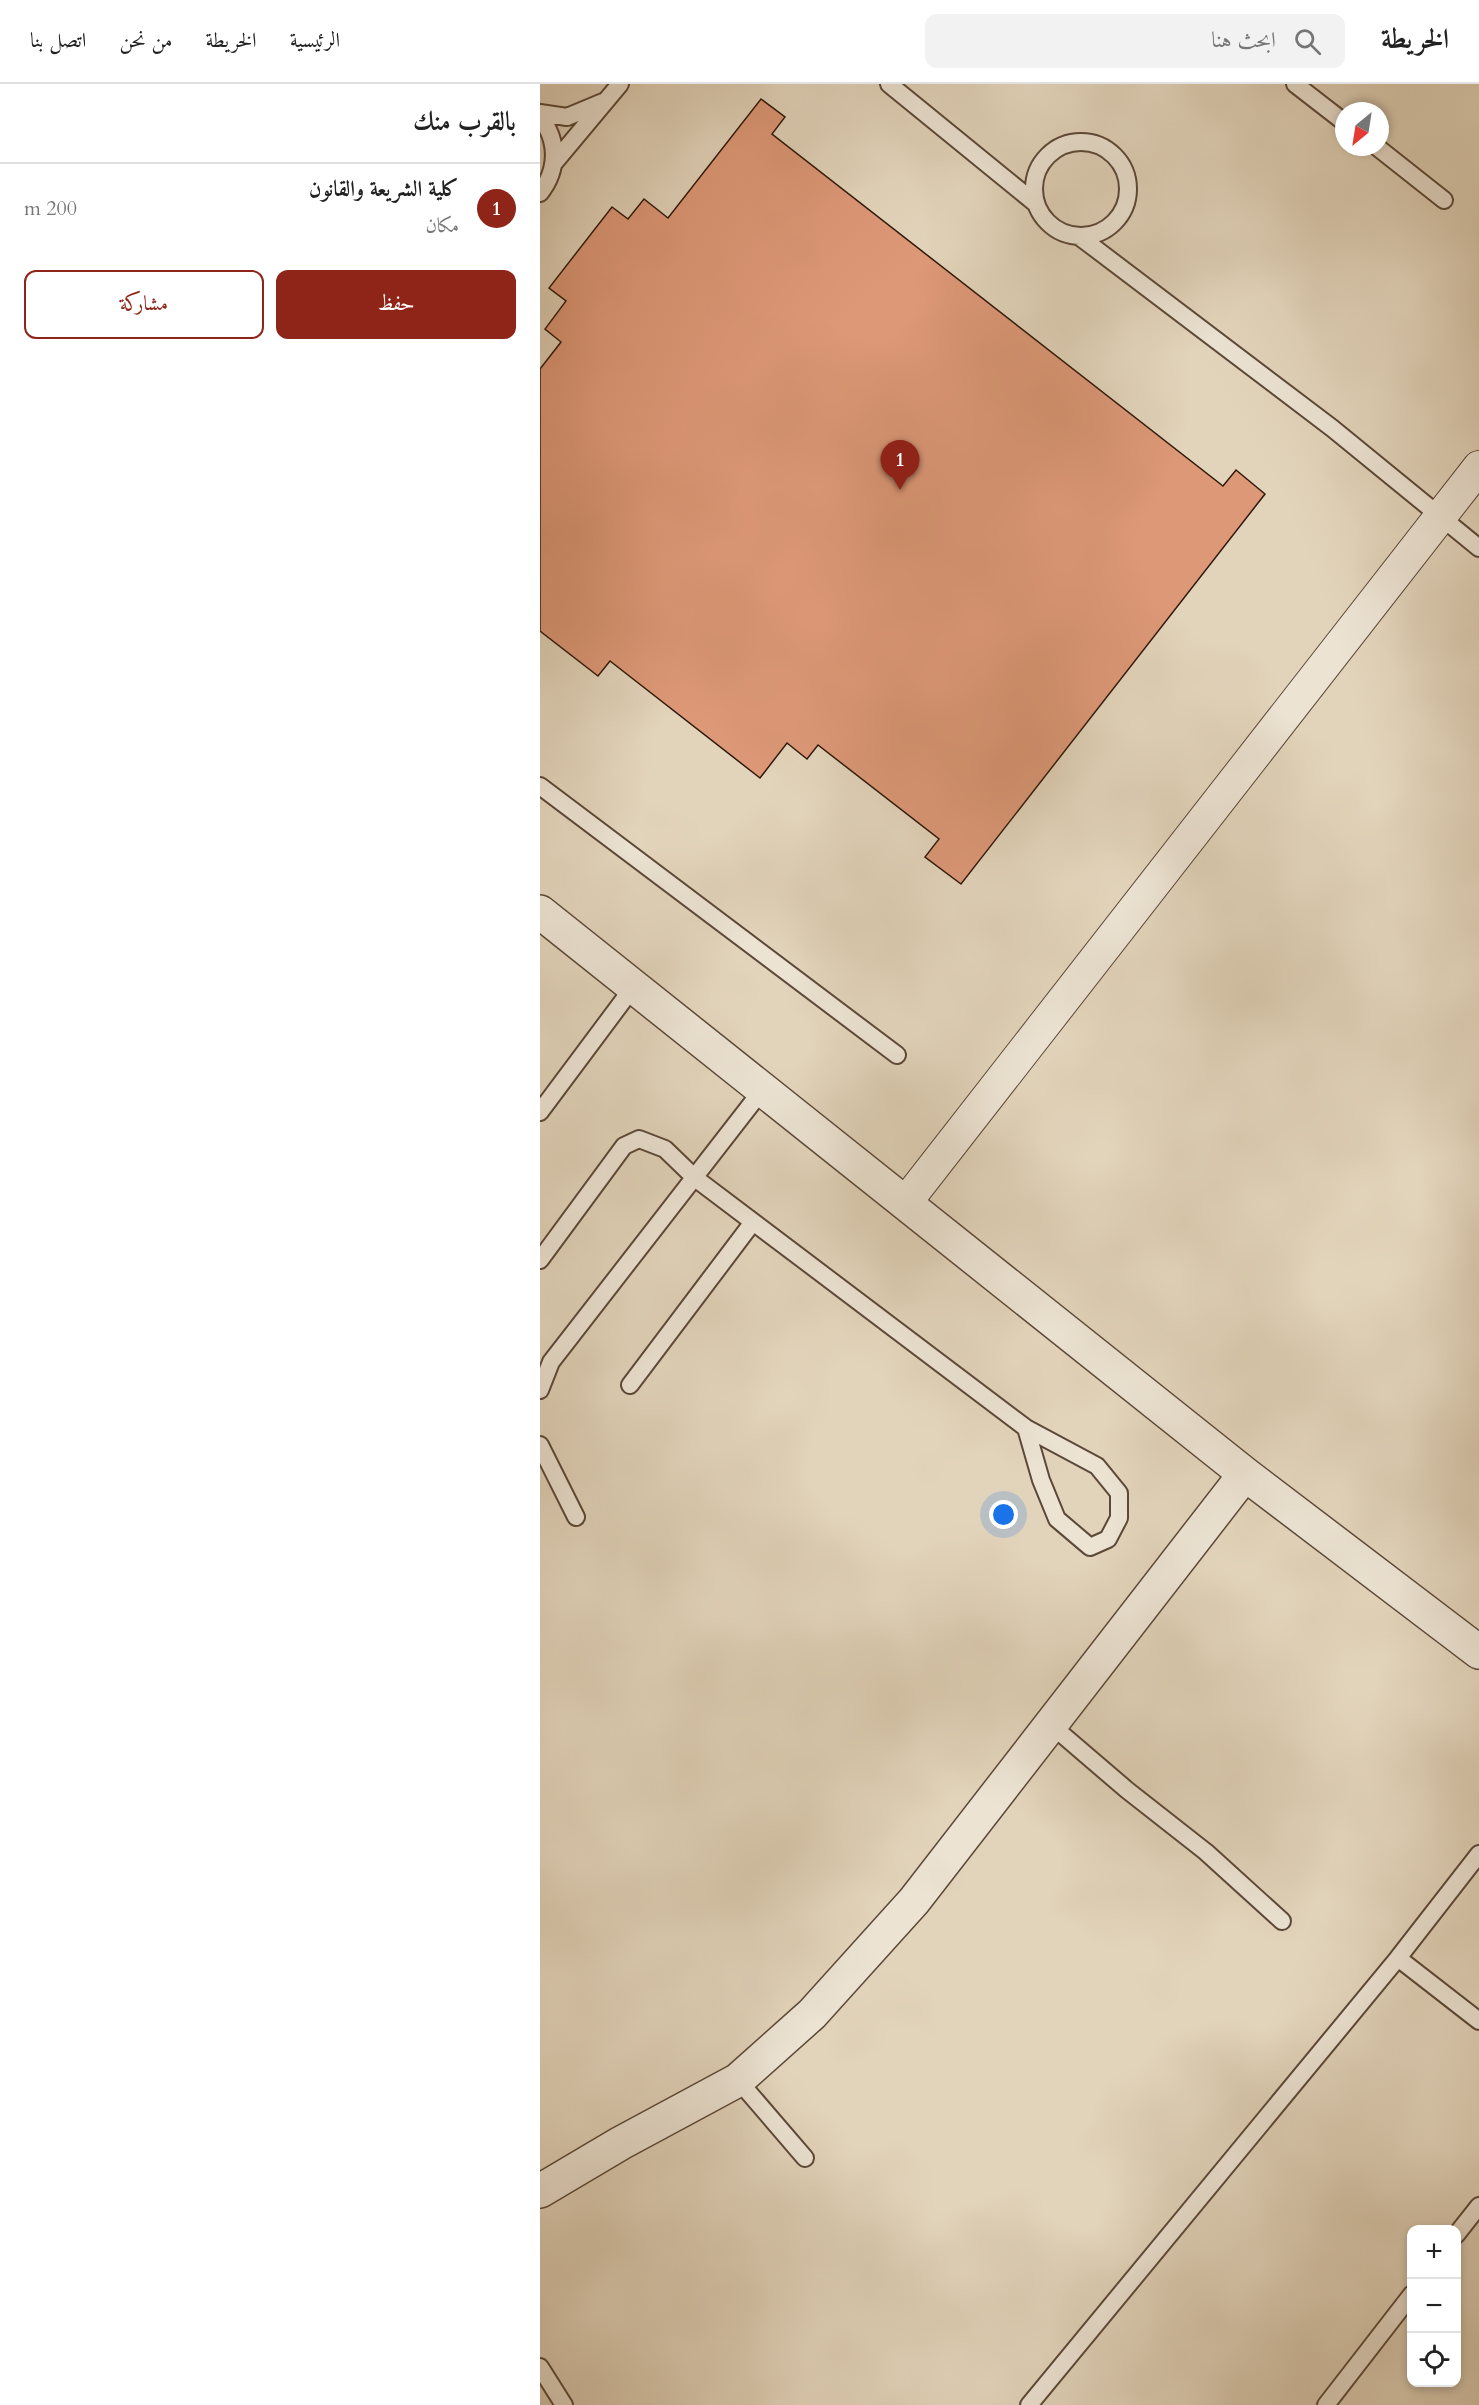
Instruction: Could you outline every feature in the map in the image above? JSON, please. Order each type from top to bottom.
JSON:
[{"type":"street","points":[[906,1202],[1479,467]]},
{"type":"street","points":[[540,912],[1245,1473],[1479,1652]]},
{"type":"street","points":[[540,2191],[621,2143],[738,2080],[812,2014],[914,1901],[1245,1473]]},
{"type":"lane","points":[[554,163],[620,84]]},
{"type":"lane","points":[[889,84],[1035,203],[1042,216],[1052,227],[1065,234],[1080,237],[1095,235],[1108,228],[1119,218],[1128,190],[1126,176],[1120,162],[1109,152],[1096,145],[1081,142],[1067,144],[1054,150],[1043,160],[1036,174],[1035,203]]},
{"type":"lane","points":[[1295,84],[1335,115]]},
{"type":"lane","points":[[540,113],[567,117],[606,100]]},
{"type":"lane","points":[[540,117],[554,144],[554,163],[550,178],[540,193]]},
{"type":"lane","points":[[1388,156],[1444,200]]},
{"type":"lane","points":[[1080,237],[1332,428],[1479,548]]},
{"type":"lane","points":[[540,786],[897,1055]]},
{"type":"lane","points":[[540,1112],[634,986]]},
{"type":"lane","points":[[540,1390],[546,1358],[695,1178],[763,1089]]},
{"type":"lane","points":[[540,1260],[624,1146],[639,1139],[664,1149],[695,1178],[1026,1428],[1097,1466],[1119,1493],[1119,1518],[1108,1539],[1090,1547],[1057,1519],[1041,1480],[1026,1428]]},
{"type":"lane","points":[[630,1385],[753,1222]]},
{"type":"lane","points":[[540,1445],[576,1517]]},
{"type":"lane","points":[[1050,1724],[1127,1790],[1206,1852],[1282,1921]]},
{"type":"lane","points":[[1029,2405],[1398,1958],[1479,1854]]},
{"type":"lane","points":[[1398,1958],[1479,2021]]},
{"type":"lane","points":[[738,2080],[805,2158]]},
{"type":"lane","points":[[1461,2229],[1479,2206]]},
{"type":"lane","points":[[1326,2405],[1407,2300]]},
{"type":"lane","points":[[540,2367],[564,2405]]},
{"type":"building","points":[[761,99],[785,117],[772,134],[1223,486],[1236,470],[1265,494],[961,884],[925,857],[939,839],[818,745],[807,759],[787,743],[760,778],[610,661],[598,676],[540,631],[540,369],[561,342],[545,329],[566,301],[549,288],[612,207],[628,219],[644,199],[668,218]]},
{"type":"place","name":"كلية الشريعة والقانون","points":[[900,490]]}]
